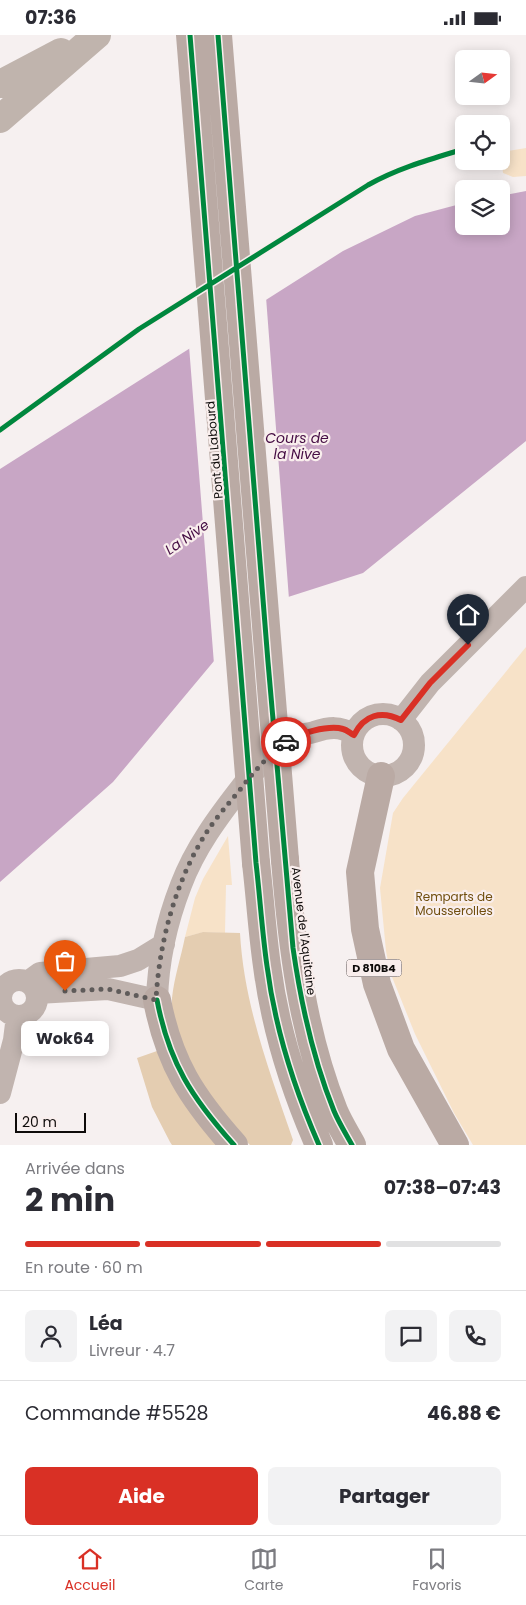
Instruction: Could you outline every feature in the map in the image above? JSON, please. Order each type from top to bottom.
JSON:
[{"type":"main road","name":"Pont du Labourd","points":[[190,35],[256,863],[267,966],[276,1017],[290,1072],[320,1145]]},
{"type":"main road","name":"Avenue de l'Aquitaine","points":[[218,35],[293,948],[299,986],[317,1062],[335,1113],[352,1145]]},
{"type":"main road","name":"D 810B4","points":[[381,776],[360,872],[365,929],[377,984],[401,1049],[455,1145]]},
{"type":"main road","points":[[156,1000],[173,1057],[184,1080],[195,1098],[234,1145]]},
{"type":"street","points":[[0,84],[95,35]]},
{"type":"street","points":[[0,119],[95,35]]},
{"type":"street","points":[[401,720],[430,683],[526,587]]},
{"type":"street","points":[[374,715],[392,715],[401,720],[408,727],[414,745],[412,755],[407,764],[400,771],[391,775],[381,776],[363,769],[353,753],[352,744],[358,726],[365,719],[374,715]]},
{"type":"street","points":[[164,944],[138,960],[120,966],[40,973],[33,987],[38,1000],[31,1013],[17,1016],[7,1012],[3,1007],[1,995],[3,988],[14,980],[33,987],[108,989],[156,1000],[158,978],[170,918],[180,887],[208,831],[268,756],[293,737],[328,728],[344,729],[354,735]]},
{"type":"street","points":[[0,1093],[14,1040],[17,1016]]},
{"type":"green space","points":[[526,148],[526,176],[513,177],[503,173],[503,170],[510,170],[510,151]]},
{"type":"green space","name":"Remparts de Mousserolles","points":[[526,647],[526,1145],[473,1145],[454,1113],[415,1034],[390,972],[380,888],[393,813],[403,798]]},
{"type":"green space","points":[[228,836],[232,885],[226,885],[225,933],[204,932],[185,937],[195,898],[203,879]]},
{"type":"shaded area","points":[[203,932],[240,933],[242,960],[252,1012],[267,1064],[293,1140],[291,1145],[250,1145],[224,1116],[187,1057],[173,1016],[172,998],[185,937]]},
{"type":"shaded area","points":[[157,1051],[177,1092],[224,1145],[172,1145],[152,1107],[137,1058]]},
{"type":"water","name":"Cours de la Nive","points":[[526,191],[526,441],[363,573],[260,606],[113,782],[0,882],[0,469],[343,251],[415,216],[455,205],[455,235],[510,235],[510,194]]},
{"type":"pier","points":[[266,297],[289,599],[261,608],[214,664],[189,346]]},
{"type":"cycle path","points":[[190,35],[256,863],[264,940],[280,1035],[301,1102],[319,1145]]},
{"type":"cycle path","points":[[218,35],[268,662],[293,948],[304,1010],[314,1051],[334,1111],[352,1145]]},
{"type":"cycle path","points":[[0,430],[139,329],[368,185],[403,169],[455,152]]},
{"type":"cycle path","points":[[157,1000],[168,1043],[184,1079],[206,1111],[234,1145]]},
{"type":"way so far","points":[[65,991],[108,989],[156,1000],[158,978],[170,918],[180,887],[192,860],[208,831],[229,802],[268,756],[286,742]]},
{"type":"place","name":"Wok64","points":[[65,991]]},
{"type":"route","points":[[286,742],[293,737],[328,728],[344,729],[354,735],[358,726],[365,719],[374,715],[392,715],[401,720],[430,683],[468,645]]},
{"type":"water label","name":"La Nive","points":[[187,537]]}]
